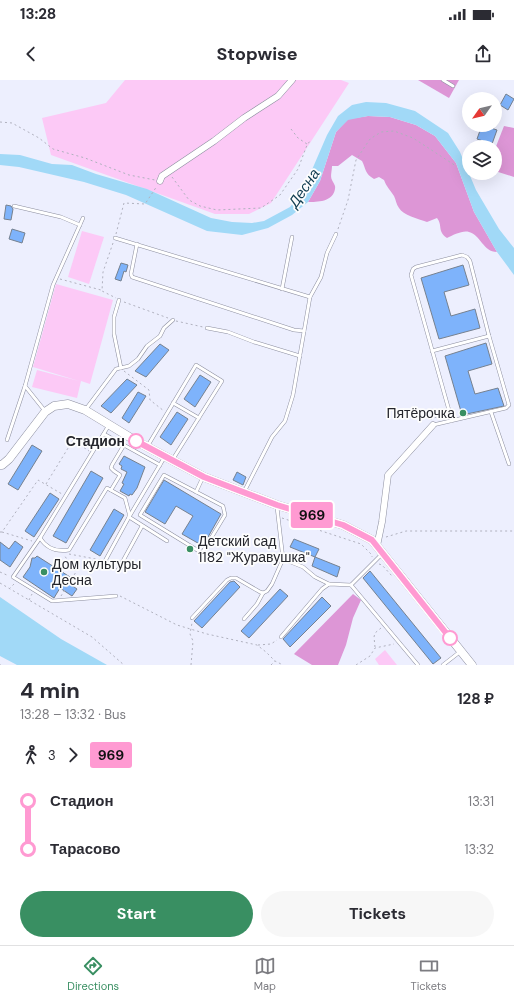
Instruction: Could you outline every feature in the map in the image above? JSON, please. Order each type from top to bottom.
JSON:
[{"type":"street","points":[[160,181],[162,176],[278,96],[292,80]]},
{"type":"street","points":[[0,464],[6,462],[15,453],[46,412],[54,406],[68,404],[85,410],[168,459],[204,477],[277,505],[343,525],[372,540],[472,665]]},
{"type":"street","points":[[378,546],[388,475],[432,424]]},
{"type":"lane","points":[[443,80],[453,86]]},
{"type":"lane","points":[[14,206],[61,217],[80,225]]},
{"type":"lane","points":[[7,440],[25,386],[53,285],[82,218]]},
{"type":"lane","points":[[244,492],[272,437],[284,421],[293,395],[310,297],[321,278],[327,253],[336,234]]},
{"type":"lane","points":[[282,289],[292,237]]},
{"type":"lane","points":[[115,238],[310,297]]},
{"type":"lane","points":[[137,244],[131,274],[132,277],[294,330],[304,331]]},
{"type":"lane","points":[[432,424],[452,421],[491,412],[506,408],[509,405],[489,336],[470,261],[462,254],[416,267],[411,272],[452,421]]},
{"type":"lane","points":[[119,300],[114,317],[114,334],[120,368]]},
{"type":"lane","points":[[85,410],[116,369],[129,366],[138,359],[147,346],[160,336],[164,328],[173,320]]},
{"type":"lane","points":[[207,328],[228,332],[254,342],[300,356]]},
{"type":"lane","points":[[432,350],[489,336]]},
{"type":"lane","points":[[105,561],[160,465],[168,459],[199,418],[222,381],[196,365],[147,447]]},
{"type":"lane","points":[[25,386],[46,412]]},
{"type":"lane","points":[[173,403],[199,418]]},
{"type":"lane","points":[[491,412],[509,464]]},
{"type":"lane","points":[[110,425],[40,538],[13,577],[52,601],[116,596]]},
{"type":"lane","points":[[104,434],[160,465]]},
{"type":"lane","points":[[111,490],[120,475],[111,468],[124,445]]},
{"type":"lane","points":[[164,475],[196,492],[223,506],[225,515],[202,553],[140,515],[164,475]]},
{"type":"lane","points":[[196,492],[204,477]]},
{"type":"lane","points":[[40,538],[44,544],[51,549],[61,552],[69,550],[108,488],[124,498],[129,517],[167,541]]},
{"type":"lane","points":[[244,619],[257,604],[263,593],[267,591],[272,584],[283,559],[277,505]]},
{"type":"lane","points":[[118,570],[142,526]]},
{"type":"lane","points":[[351,585],[383,553]]},
{"type":"lane","points":[[283,559],[303,567],[315,577],[329,584],[351,585],[418,665]]},
{"type":"lane","points":[[192,618],[227,580],[231,578],[236,578],[263,593]]},
{"type":"lane","points":[[280,636],[322,589],[329,584]]},
{"type":"lane","points":[[443,665],[461,651]]},
{"type":"path","points":[[0,122],[12,123],[39,138],[53,149],[85,158],[129,175],[160,181],[145,204],[129,203]]},
{"type":"path","points":[[291,129],[298,138],[307,145]]},
{"type":"path","points":[[336,234],[348,200],[356,160],[370,139],[381,132],[394,131],[413,138],[456,166]]},
{"type":"path","points":[[168,172],[189,200],[200,206],[217,210],[261,208],[280,195],[285,189],[298,169],[310,141]]},
{"type":"path","points":[[56,278],[102,291]]},
{"type":"path","points":[[120,368],[149,390],[150,400],[167,414]]},
{"type":"path","points":[[432,424],[430,419],[449,413]]},
{"type":"path","points":[[46,484],[73,440],[92,453]]},
{"type":"path","points":[[37,542],[1,532],[38,480],[65,496]]},
{"type":"path","points":[[278,517],[361,544],[372,555],[370,559],[376,564],[382,565],[392,577]]},
{"type":"path","points":[[385,536],[384,538],[386,536],[406,531],[514,531]]},
{"type":"path","points":[[61,552],[74,556],[105,561]]},
{"type":"path","points":[[58,600],[76,572],[61,552]]},
{"type":"path","points":[[0,572],[13,577]]},
{"type":"path","points":[[9,588],[17,581],[21,582]]},
{"type":"path","points":[[0,583],[92,637],[124,665]]},
{"type":"path","points":[[29,600],[34,590]]},
{"type":"path","points":[[116,596],[122,596],[171,622],[191,629],[257,645],[271,644],[276,642],[280,636]]},
{"type":"path","points":[[191,665],[193,641],[190,634],[192,618]]},
{"type":"path","points":[[356,665],[370,656],[375,648],[375,633],[385,625]]},
{"type":"path","points":[[375,648],[400,643]]},
{"type":"path","points":[[257,645],[275,661],[283,665]]},
{"type":"path","points":[[271,665],[275,661]]},
{"type":"shaded area","points":[[125,80],[341,80],[349,83],[271,203],[249,214],[215,214],[51,155],[42,118],[106,103]]},
{"type":"shaded area","points":[[418,80],[459,80],[449,98]]},
{"type":"shaded area","points":[[368,116],[390,117],[416,125],[435,136],[456,163],[474,212],[497,252],[488,249],[476,236],[469,232],[461,232],[447,238],[441,231],[437,218],[427,222],[404,213],[398,206],[394,196],[384,180],[379,177],[374,179],[371,177],[366,171],[362,161],[352,155],[338,166],[332,166],[331,177],[335,188],[331,197],[316,202],[308,202],[320,181],[336,132],[348,119]]},
{"type":"shaded area","points":[[504,126],[514,128],[514,177],[502,173],[502,140],[499,140]]},
{"type":"shaded area","points":[[82,231],[104,237],[89,284],[68,277]]},
{"type":"shaded area","points":[[56,284],[113,300],[90,384],[81,381],[77,398],[32,387],[37,370],[79,381],[33,367]]},
{"type":"shaded area","points":[[353,594],[361,600],[353,618],[346,645],[338,665],[312,665],[294,654]]},
{"type":"shaded area","points":[[385,650],[397,665],[379,665],[375,659]]},
{"type":"water","points":[[366,102],[386,103],[415,111],[448,133],[462,157],[462,179],[456,163],[435,136],[416,125],[390,117],[368,116],[348,120],[336,132],[320,181],[308,202],[292,215],[268,228],[242,235],[207,231],[126,195],[84,182],[19,167],[0,165],[0,154],[20,155],[52,164],[72,165],[96,174],[147,189],[211,218],[232,222],[252,223],[264,221],[290,207],[306,187],[327,135],[338,116],[352,105]]},
{"type":"water","points":[[462,180],[472,180],[499,229],[514,248],[514,275],[497,252],[474,212]]},
{"type":"water","points":[[0,597],[61,639],[107,665],[17,665],[0,656]]},
{"type":"building","points":[[506,94],[514,99],[508,110],[502,106],[502,101]]},
{"type":"building","points":[[480,132],[496,132],[493,140],[477,139]]},
{"type":"building","points":[[6,205],[11,206],[13,209],[11,220],[4,219]]},
{"type":"building","points":[[12,229],[25,233],[22,243],[9,239]]},
{"type":"building","points":[[121,263],[128,265],[126,272],[124,271],[121,281],[115,279]]},
{"type":"building","points":[[463,265],[469,285],[444,292],[451,316],[475,309],[480,328],[439,339],[421,278]]},
{"type":"building","points":[[486,343],[492,364],[468,371],[475,394],[498,388],[504,406],[462,415],[445,356]]},
{"type":"building","points":[[160,344],[169,350],[146,377],[135,371]]},
{"type":"building","points":[[200,375],[211,382],[195,407],[184,399]]},
{"type":"building","points":[[127,379],[137,385],[111,413],[101,406]]},
{"type":"building","points":[[138,392],[146,396],[129,423],[122,418]]},
{"type":"building","points":[[177,412],[188,419],[171,445],[160,437]]},
{"type":"building","points":[[32,445],[42,451],[18,490],[8,484]]},
{"type":"building","points":[[124,456],[145,467],[137,488],[132,495],[130,494],[129,496],[120,491],[124,484],[122,483],[127,472],[121,469],[122,466],[119,464]]},
{"type":"building","points":[[91,471],[103,478],[66,543],[53,536]]},
{"type":"building","points":[[237,472],[246,477],[243,485],[233,480]]},
{"type":"building","points":[[164,480],[221,514],[203,546],[182,534],[193,516],[176,506],[165,524],[145,512]]},
{"type":"building","points":[[50,493],[59,499],[34,537],[25,531]]},
{"type":"building","points":[[114,509],[124,515],[100,556],[90,550]]},
{"type":"building","points":[[294,539],[319,549],[315,557],[290,547]]},
{"type":"building","points":[[15,541],[23,547],[10,567],[0,560],[0,542],[9,549]]},
{"type":"building","name":"Дом культуры Десна","points":[[37,556],[70,577],[67,582],[77,589],[72,596],[60,588],[54,598],[23,577],[30,567],[32,558]]},
{"type":"building","points":[[315,557],[340,567],[337,577],[312,566]]},
{"type":"building","points":[[370,571],[441,658],[433,664],[363,578]]},
{"type":"building","points":[[234,581],[240,587],[202,628],[194,621],[230,582]]},
{"type":"building","points":[[280,589],[288,596],[249,638],[241,631]]},
{"type":"building","points":[[322,597],[331,606],[290,647],[283,639]]},
{"type":"bus line","name":"969","points":[[136,441],[204,477],[277,505],[343,525],[366,536],[378,546],[450,638]]},
{"type":"place","name":"Пятёрочка","points":[[463,413]]},
{"type":"place","name":"Стадион","points":[[136,441]]},
{"type":"place","name":"Детский сад 1182 \"Журавушка\"","points":[[190,549]]},
{"type":"place","name":"Дом культуры Десна","points":[[44,572]]},
{"type":"water label","name":"Десна","points":[[304,188]]}]
